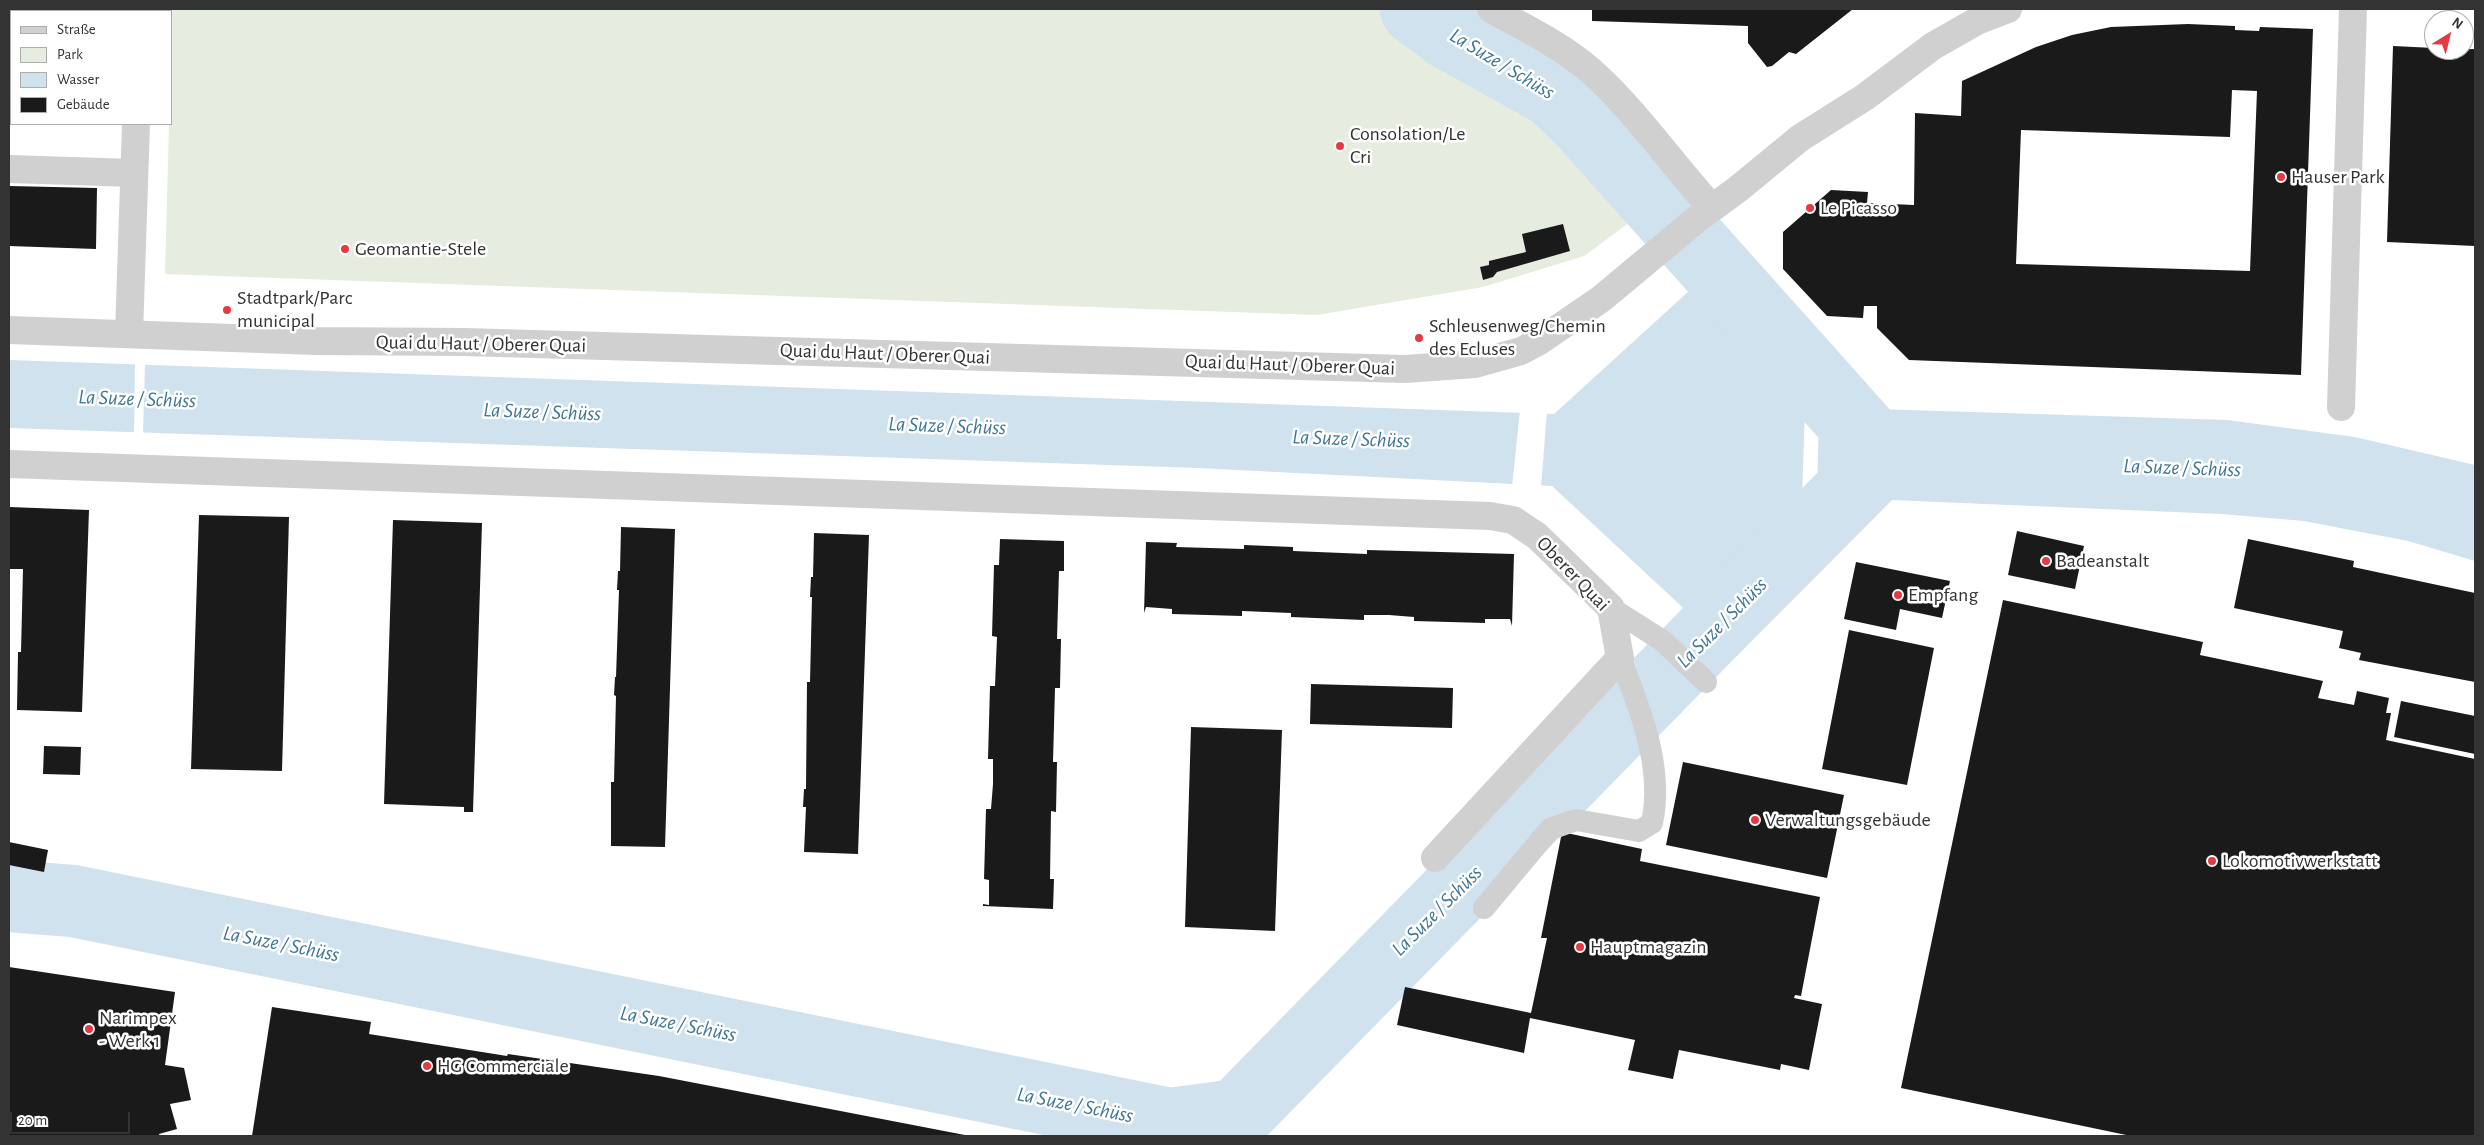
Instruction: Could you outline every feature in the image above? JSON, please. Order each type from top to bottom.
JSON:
[{"type":"street","points":[[1490,9],[1546,39],[1590,70],[1616,96],[1704,213]]},
{"type":"street","name":"Quai du Haut / Oberer Quai","points":[[9,330],[316,341],[464,342],[1431,368],[1475,364],[1522,351],[1601,299],[1704,213],[1800,138],[1865,97],[1933,46],[1977,21],[2008,9]]},
{"type":"street","points":[[2341,407],[2353,9]]},
{"type":"street","points":[[129,334],[136,125]]},
{"type":"street","points":[[9,169],[134,173]]},
{"type":"street","name":"Oberer Quai","points":[[9,464],[1490,516],[1514,520],[1543,540],[1611,608],[1623,665]]},
{"type":"street","points":[[1435,858],[1623,665]]},
{"type":"lane","points":[[1611,608],[1663,641],[1700,677]]},
{"type":"lane","points":[[1484,908],[1550,829],[1576,820],[1639,831],[1652,823],[1656,805],[1654,770],[1644,727],[1623,665]]},
{"type":"green space","points":[[1400,9],[1521,97],[1645,211],[1584,256],[1483,287],[1317,315],[165,274],[169,125],[172,125],[172,10]]},
{"type":"water","points":[[1700,281],[1812,407],[2227,420],[2355,437],[2475,465],[2475,561],[2408,541],[2304,521],[2222,514],[1844,498],[1809,501],[1692,616],[1552,486],[1198,468],[9,428],[9,360],[1554,414]]},
{"type":"pier","points":[[135,362],[145,362],[143,435],[134,435]]},
{"type":"pier","points":[[1812,403],[1830,405],[1819,416],[1817,493],[1826,502],[1809,504],[1802,498],[1805,409]]},
{"type":"pier","points":[[1520,410],[1547,411],[1541,488],[1512,487]]},
{"type":"building","points":[[32,9],[104,9],[104,10]]},
{"type":"building","points":[[1592,9],[1853,9],[1796,54],[1789,52],[1772,66],[1767,67],[1748,43],[1748,26],[1592,21]]},
{"type":"building","points":[[2188,24],[2235,26],[2235,30],[2259,31],[2260,27],[2313,29],[2301,375],[1909,360],[1877,328],[1877,306],[1864,306],[1863,318],[1827,316],[1783,269],[1783,232],[1831,190],[1868,192],[1867,203],[1914,205],[1915,113],[1961,116],[1962,81],[2036,47],[2072,35],[2111,27]],"holes":[[[2232,90],[2257,91],[2250,271],[2016,264],[2021,130],[2230,137]]]},
{"type":"building","points":[[2393,46],[2424,48],[2424,60],[2474,60],[2475,49],[2475,246],[2387,242]]},
{"type":"building","points":[[9,49],[10,49],[10,110]]},
{"type":"building","points":[[9,186],[97,188],[96,249],[9,246]]},
{"type":"building","points":[[1563,224],[1570,251],[1497,272],[1493,277],[1483,280],[1480,267],[1489,265],[1489,261],[1526,252],[1522,234]]},
{"type":"building","points":[[9,507],[89,510],[82,712],[17,710],[18,652],[21,652],[23,569],[9,569]]},
{"type":"building","points":[[199,515],[289,517],[282,771],[191,769]]},
{"type":"building","points":[[393,520],[482,523],[473,812],[464,812],[464,807],[384,804]]},
{"type":"building","points":[[621,527],[675,529],[665,847],[611,846],[611,782],[614,782],[616,696],[614,695],[619,590],[617,590],[618,571],[620,571]]},
{"type":"building","name":"Badeanstalt","points":[[2017,531],[2084,546],[2075,589],[2008,575]]},
{"type":"building","points":[[814,533],[869,535],[858,854],[804,852],[806,807],[803,807],[804,789],[806,789],[807,682],[810,682],[812,597],[810,597],[811,577],[813,577]]},
{"type":"building","points":[[1000,539],[1064,541],[1064,571],[1059,571],[1057,639],[1061,639],[1060,688],[1055,688],[1053,762],[1057,762],[1056,812],[1051,811],[1050,879],[1054,879],[1053,909],[983,906],[983,904],[989,905],[989,880],[984,879],[986,809],[991,809],[993,784],[993,759],[988,759],[990,686],[995,686],[997,637],[992,636],[994,565],[999,565]]},
{"type":"building","points":[[2248,539],[2354,561],[2353,567],[2475,593],[2475,682],[2359,660],[2361,653],[2339,648],[2343,631],[2234,608]]},
{"type":"building","points":[[1146,542],[1177,543],[1176,547],[1244,549],[1244,545],[1293,547],[1293,551],[1367,554],[1367,550],[1514,554],[1512,626],[1510,619],[1485,619],[1485,623],[1414,621],[1414,617],[1389,615],[1364,615],[1364,620],[1291,617],[1291,613],[1242,611],[1242,616],[1172,614],[1172,609],[1146,607],[1144,613]]},
{"type":"building","name":"Empfang","points":[[1856,562],[1950,581],[1942,618],[1900,609],[1896,630],[1844,619]]},
{"type":"building","name":"Lokomotivwerkstatt","points":[[2003,600],[2203,642],[2200,655],[2323,681],[2318,698],[2354,705],[2357,691],[2389,698],[2386,713],[2391,713],[2386,740],[2475,759],[2475,1136],[2131,1136],[1901,1088]]},
{"type":"building","points":[[1849,630],[1934,648],[1907,785],[1822,769]]},
{"type":"building","points":[[1311,684],[1453,688],[1452,728],[1310,724]]},
{"type":"building","points":[[2401,701],[2475,716],[2475,754],[2394,737]]},
{"type":"building","points":[[1191,727],[1282,730],[1275,931],[1185,927]]},
{"type":"building","points":[[44,746],[81,747],[80,775],[43,774]]},
{"type":"building","name":"Verwaltungsgebäude","points":[[1683,762],[1844,795],[1827,878],[1666,845]]},
{"type":"building","points":[[1562,832],[1642,849],[1640,861],[1820,897],[1801,996],[1795,995],[1794,998],[1822,1004],[1809,1070],[1781,1064],[1780,1070],[1679,1050],[1673,1079],[1628,1070],[1635,1040],[1530,1018],[1524,1053],[1397,1025],[1405,987],[1531,1013],[1547,938],[1541,938]]},
{"type":"building","points":[[9,842],[48,850],[44,872],[9,865]]},
{"type":"building","name":"Narimpex - Werk 1","points":[[9,967],[175,992],[165,1065],[184,1068],[191,1100],[170,1104],[177,1129],[159,1134],[160,1136],[9,1136]]},
{"type":"building","name":"HG Commerciale","points":[[272,1007],[371,1022],[369,1034],[507,1056],[508,1054],[659,1076],[970,1136],[252,1136]]},
{"type":"waterway","name":"La Suze / Schüss","points":[[1416,9],[1448,33],[1554,92],[1582,119],[1884,457]]},
{"type":"waterway","name":"La Suze / Schüss","points":[[9,896],[73,901],[1170,1124],[1237,1115],[1884,457]]},
{"type":"place","name":"Consolation/Le Cri","points":[[1340,146]]},
{"type":"place","name":"Hauser Park","points":[[2281,177]]},
{"type":"place","name":"Le Picasso","points":[[1810,208]]},
{"type":"place","name":"Geomantie-Stele","points":[[345,249]]},
{"type":"place","name":"Stadtpark/Parc municipal","points":[[227,310]]},
{"type":"place","name":"Schleusenweg/Chemin des Ecluses","points":[[1419,338]]},
{"type":"place","name":"Badeanstalt","points":[[2046,561]]},
{"type":"place","name":"Empfang","points":[[1898,595]]},
{"type":"place","name":"Verwaltungsgebäude","points":[[1755,820]]},
{"type":"place","name":"Lokomotivwerkstatt","points":[[2212,861]]},
{"type":"place","name":"Hauptmagazin","points":[[1580,947]]},
{"type":"place","name":"Narimpex - Werk 1","points":[[89,1029]]},
{"type":"place","name":"HG Commerciale","points":[[427,1066]]}]
